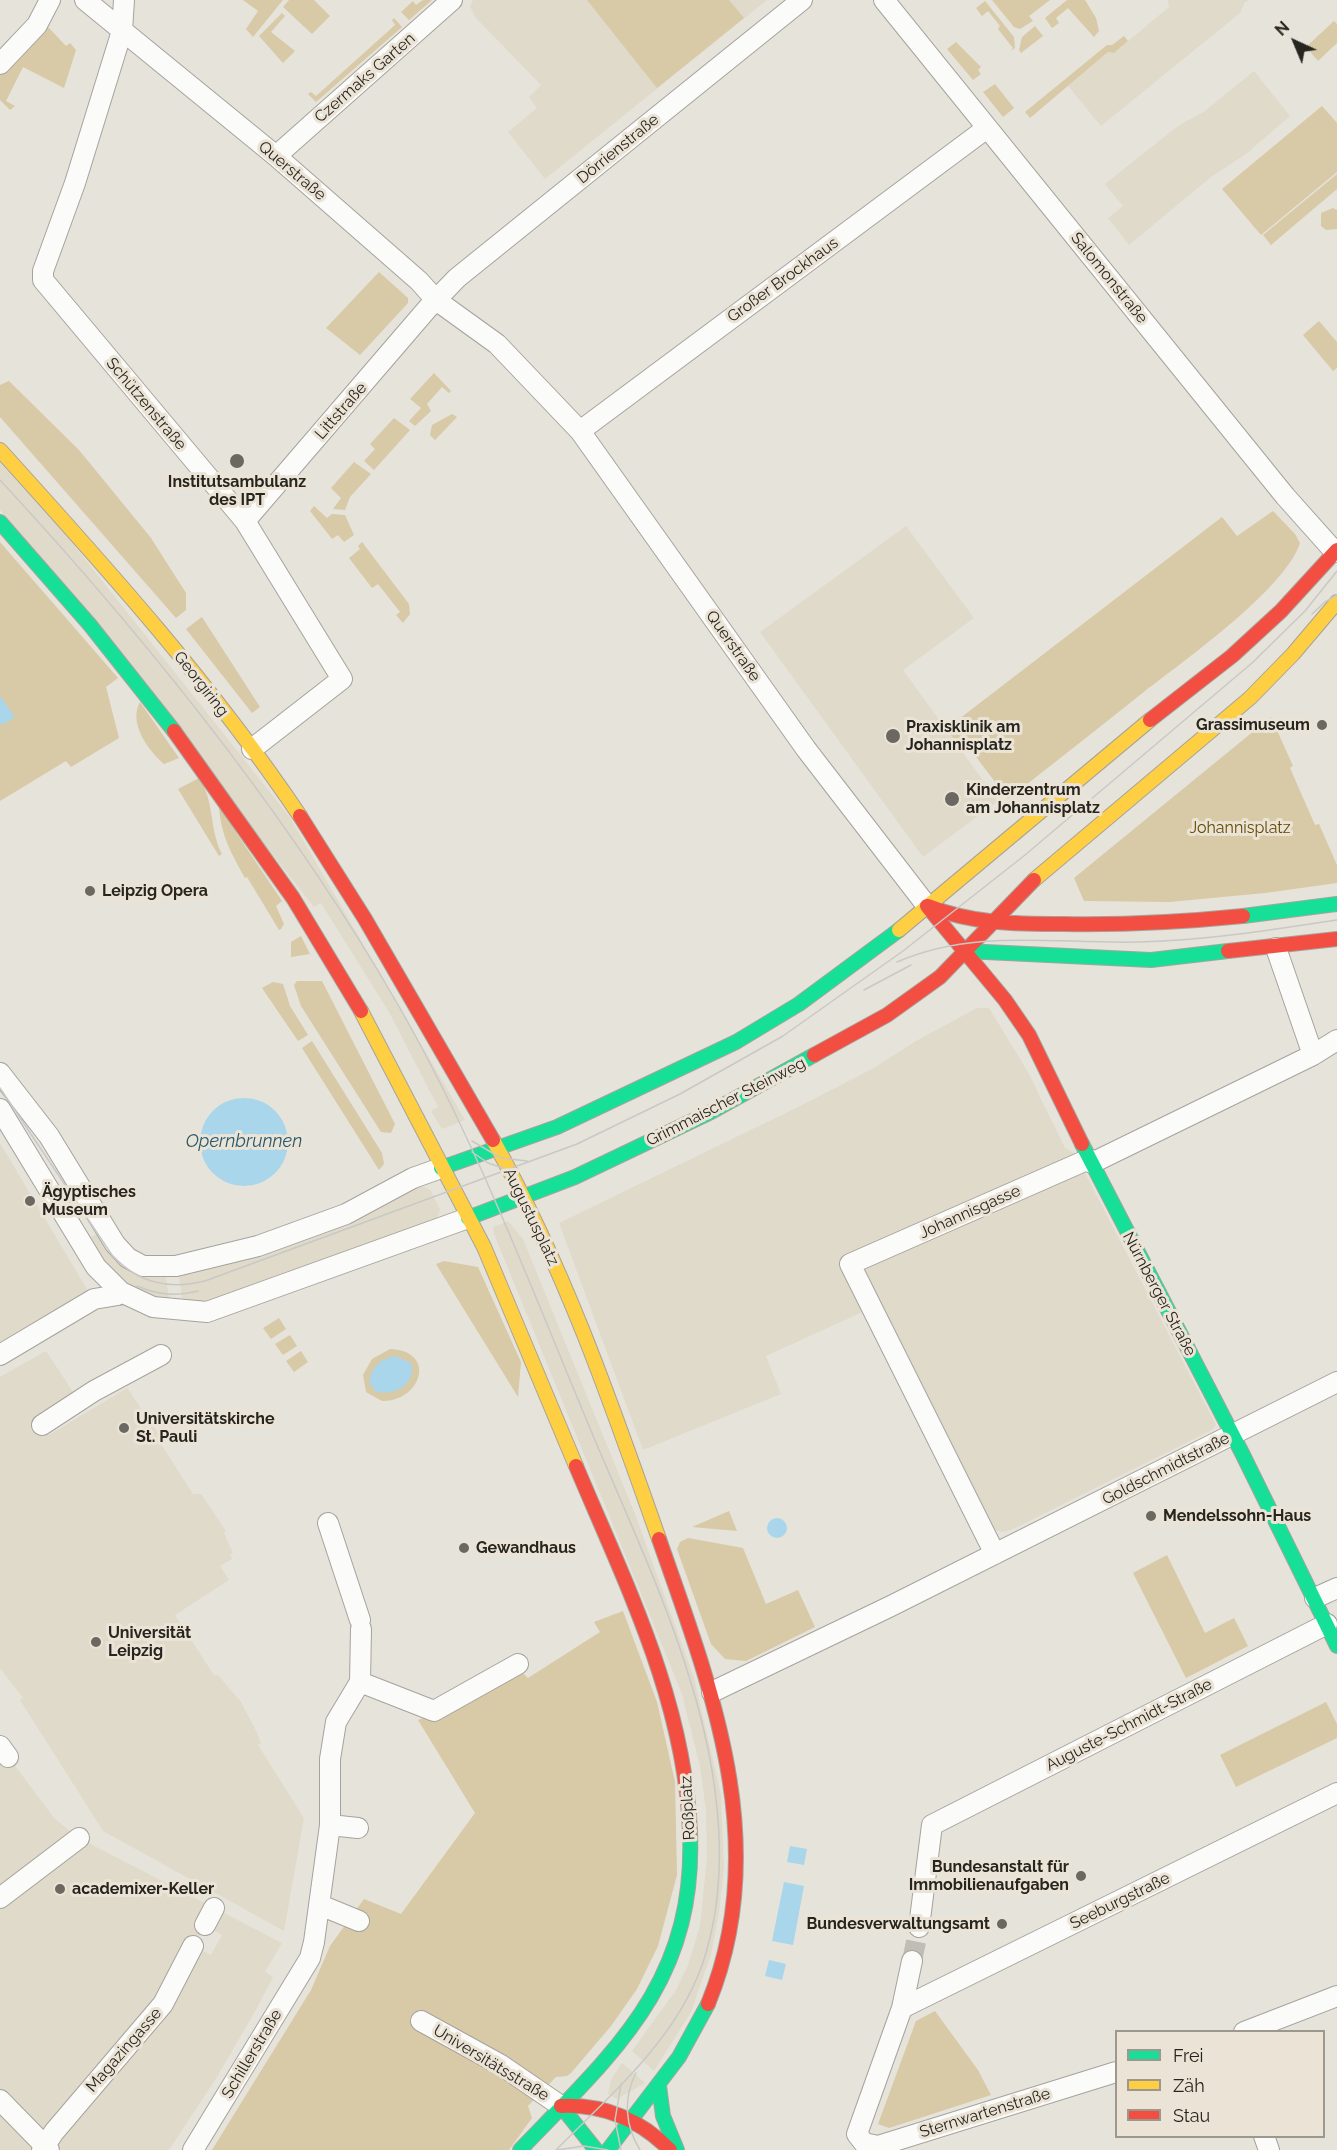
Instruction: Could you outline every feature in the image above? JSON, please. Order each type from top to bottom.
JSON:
[{"type":"main road","name":"Georgiring","points":[[0,450],[115,578],[252,749],[330,861],[376,938]]},
{"type":"main road","points":[[0,522],[119,660],[244,822],[333,960],[468,1218]]},
{"type":"main road","points":[[441,1168],[557,1127],[736,1042],[799,1004],[857,963],[1114,747],[1232,656],[1281,611],[1336,552]]},
{"type":"main road","points":[[965,951],[1022,890],[1232,714],[1286,661],[1337,602]]},
{"type":"main road","points":[[927,906],[959,917],[992,922],[1157,923],[1258,916],[1337,904]]},
{"type":"main road","name":"Querstraße","points":[[927,906],[965,951]]},
{"type":"main road","name":"Augustusplatz","points":[[376,938],[538,1226],[576,1314],[650,1513],[712,1692]]},
{"type":"main road","points":[[965,951],[1151,960],[1276,948],[1337,939]]},
{"type":"main road","name":"Nürnberger Straße","points":[[965,951],[1023,1025],[1090,1161],[1233,1435],[1337,1646]]},
{"type":"main road","name":"Grimmaischer Steinweg","points":[[468,1218],[585,1172],[760,1086],[887,1015],[932,983],[965,951]]},
{"type":"main road","name":"Roßplatz","points":[[468,1218],[483,1247],[653,1649],[671,1705],[689,1786],[691,1853],[684,1920],[662,1976],[651,1998],[623,2037],[520,2150]]},
{"type":"main road","points":[[608,2150],[692,2040],[714,1997],[728,1947],[738,1828],[728,1758],[712,1692]]},
{"type":"main road","points":[[659,2086],[663,2116],[677,2150]]},
{"type":"main road","points":[[561,2106],[575,2105],[602,2109],[632,2121],[654,2135],[670,2150]]},
{"type":"main road","points":[[561,2106],[596,2150]]},
{"type":"street","points":[[0,64],[37,25],[50,0]]},
{"type":"street","name":"Querstraße","points":[[85,0],[276,156],[419,281],[496,344],[580,431],[800,740],[927,906]]},
{"type":"street","name":"Czermaks Garten","points":[[276,156],[452,0]]},
{"type":"street","name":"Dörrienstraße","points":[[440,296],[498,244],[802,0]]},
{"type":"street","name":"Salomonstraße","points":[[884,0],[1285,496],[1336,552]]},
{"type":"street","name":"Schützenstraße","points":[[126,2],[122,31],[75,183],[43,271],[43,280],[52,294],[245,521],[342,679],[252,749]]},
{"type":"street","name":"Großer Brockhaus","points":[[580,431],[987,128]]},
{"type":"street","name":"Littstraße","points":[[245,521],[440,296]]},
{"type":"street","points":[[1276,948],[1313,1055],[1337,1040]]},
{"type":"street","name":"Johannisgasse","points":[[995,1554],[850,1264],[1090,1161],[1313,1055]]},
{"type":"street","points":[[0,1073],[50,1136],[115,1244],[128,1258],[148,1267],[176,1266],[258,1246],[346,1214],[413,1178],[441,1168]]},
{"type":"street","points":[[0,1108],[100,1273],[121,1292],[153,1307],[207,1312],[468,1218]]},
{"type":"street","points":[[0,1355],[94,1299],[112,1298],[118,1295]]},
{"type":"street","points":[[42,1425],[94,1391],[161,1355]]},
{"type":"street","name":"Goldschmidtstraße","points":[[712,1692],[1337,1383]]},
{"type":"street","points":[[328,1523],[360,1625],[360,1682],[336,1722],[330,1759],[330,1825],[320,1905],[359,1921]]},
{"type":"street","points":[[1315,1598],[1337,1588]]},
{"type":"street","name":"Auguste-Schmidt-Straße","points":[[919,1928],[932,1825],[1327,1624]]},
{"type":"street","points":[[360,1682],[434,1711],[518,1664]]},
{"type":"street","name":"Seeburgstraße","points":[[902,2008],[1337,1793]]},
{"type":"street","points":[[330,1825],[358,1828]]},
{"type":"street","points":[[0,1898],[79,1838]]},
{"type":"street","name":"Schillerstraße","points":[[194,2150],[310,1958],[320,1905]]},
{"type":"street","name":"Magazingasse","points":[[45,2149],[54,2132],[163,2004],[193,1946]]},
{"type":"street","points":[[902,2008],[912,1961]]},
{"type":"street","points":[[1247,2030],[1337,1996]]},
{"type":"street","name":"Sternwartenstraße","points":[[902,2008],[857,2134],[864,2143],[878,2146],[1115,2072]]},
{"type":"street","name":"Universitätsstraße","points":[[421,2021],[501,2065],[561,2106]]},
{"type":"street","points":[[0,2100],[45,2149]]},
{"type":"shaded area","points":[[473,0],[767,0],[545,179],[508,132],[537,108],[529,97],[541,85],[475,17],[470,6]]},
{"type":"shaded area","points":[[1168,0],[1250,0],[1245,2],[1240,13],[1101,126],[1068,86],[1108,52],[1114,53],[1169,7]]},
{"type":"shaded area","points":[[1254,71],[1290,116],[1246,154],[1211,177],[1129,245],[1108,218],[1123,206],[1105,184],[1178,126],[1205,111]]},
{"type":"shaded area","points":[[0,463],[61,529],[289,816],[465,1120],[442,1129],[431,1111],[438,1107],[389,1012],[321,903],[314,907],[0,510]]},
{"type":"shaded area","name":"Praxisklinik am Johannisplatz","points":[[906,526],[974,618],[903,670],[998,801],[923,857],[760,632]]},
{"type":"shaded area","points":[[977,1008],[989,1008],[1028,1072],[1065,1148],[1075,1154],[1216,1425],[1212,1430],[1011,1530],[1002,1532],[995,1530],[988,1522],[878,1305],[766,1356],[781,1394],[643,1450],[559,1223],[874,1068],[916,1041]]},
{"type":"shaded area","points":[[24,1109],[101,1231],[165,1273],[170,1303],[125,1289],[85,1241],[99,1232],[20,1112]]},
{"type":"shaded area","points":[[0,1143],[97,1306],[0,1355]]},
{"type":"shaded area","points":[[418,1186],[431,1191],[440,1210],[436,1221],[275,1276],[209,1305],[187,1303],[182,1298],[179,1277],[181,1273]]},
{"type":"shaded area","points":[[508,1221],[523,1239],[635,1514],[694,1678],[721,1795],[724,1868],[711,1954],[691,2012],[654,2071],[632,2051],[676,1990],[688,1965],[700,1926],[707,1857],[706,1811],[700,1766],[682,1694],[494,1234],[493,1227]]},
{"type":"shaded area","name":"Universität Leipzig","points":[[46,1351],[75,1395],[42,1425],[49,1435],[127,1388],[158,1433],[161,1444],[193,1494],[201,1494],[226,1531],[224,1533],[233,1553],[230,1555],[232,1559],[220,1566],[229,1580],[175,1615],[214,1675],[218,1675],[241,1702],[261,1743],[258,1745],[304,1818],[284,1931],[103,1831],[20,1700],[23,1698],[0,1668],[0,1377]]},
{"type":"shaded area","points":[[0,1746],[55,1819],[79,1838],[282,1943],[265,1972],[273,1977],[257,2008],[217,2077],[169,2150],[0,2150]],"holes":[[[205,1925],[222,1935],[211,1955],[193,1946]]]},
{"type":"shaded area","points":[[622,2063],[645,2083],[617,2099],[608,2094],[611,2080]]},
{"type":"green space","points":[[243,0],[283,0],[253,37],[246,29],[258,11]]},
{"type":"green space","points":[[289,0],[314,0],[330,16],[312,34],[283,7]]},
{"type":"green space","points":[[423,0],[432,0],[409,20],[401,12],[413,1],[416,5]]},
{"type":"green space","points":[[587,0],[729,0],[744,18],[657,88]]},
{"type":"green space","points":[[992,0],[1050,0],[1029,16],[1033,21],[1020,29],[1014,27]]},
{"type":"green space","points":[[1067,0],[1085,0],[1096,18],[1099,31],[1094,37],[1068,8],[1056,18],[1059,23],[1052,28],[1045,18]]},
{"type":"green space","points":[[985,1],[1014,37],[1015,48],[1011,51],[1013,48],[988,11],[982,16],[976,8]]},
{"type":"green space","points":[[282,13],[285,16],[271,32],[295,51],[283,63],[259,36]]},
{"type":"green space","points":[[394,18],[402,27],[316,102],[308,94],[311,92],[316,96],[395,25],[392,20]]},
{"type":"green space","points":[[1334,21],[1337,24],[1337,43],[1318,61],[1306,47]]},
{"type":"green space","points":[[1035,26],[1043,36],[1021,53],[1019,50],[1022,37]]},
{"type":"green space","points":[[48,27],[66,46],[70,43],[76,50],[64,88],[23,67],[6,101],[15,106],[10,110],[0,100],[0,75]]},
{"type":"green space","points":[[1124,36],[1128,41],[1114,53],[1108,52],[1030,118],[1025,112],[1107,45],[1112,45]]},
{"type":"green space","points":[[956,42],[981,67],[978,70],[981,74],[973,80],[947,49]]},
{"type":"green space","points":[[995,84],[1014,108],[1003,117],[983,92]]},
{"type":"green space","points":[[1322,106],[1337,123],[1337,172],[1261,235],[1222,189]]},
{"type":"green space","points":[[1337,174],[1337,189],[1271,245],[1263,235]]},
{"type":"green space","points":[[1333,208],[1337,210],[1337,229],[1326,230],[1321,226],[1321,213]]},
{"type":"green space","points":[[379,272],[408,298],[408,303],[360,355],[326,328]]},
{"type":"green space","points":[[1319,321],[1337,342],[1337,368],[1333,371],[1303,335]]},
{"type":"green space","points":[[434,373],[451,391],[449,393],[442,387],[427,404],[431,411],[415,426],[409,421],[421,408],[410,399]]},
{"type":"green space","points":[[9,381],[79,450],[151,538],[186,593],[186,610],[176,618],[0,417],[0,385]]},
{"type":"green space","points":[[452,414],[457,417],[435,440],[430,435],[432,425]]},
{"type":"green space","points":[[394,418],[410,430],[374,470],[364,461],[375,449],[370,444]]},
{"type":"green space","points":[[354,462],[371,474],[350,497],[345,510],[333,509],[341,498],[331,488]]},
{"type":"green space","points":[[314,506],[327,518],[332,514],[345,515],[354,535],[344,542],[338,535],[332,539],[310,511]]},
{"type":"green space","points":[[1273,511],[1295,534],[1300,543],[1291,561],[1275,581],[1232,623],[1008,799],[967,745],[957,743],[946,729],[1222,517],[1237,536]]},
{"type":"green space","points":[[0,542],[118,678],[106,687],[119,738],[71,767],[66,761],[0,801]]},
{"type":"green space","points":[[362,542],[409,604],[410,614],[403,623],[396,615],[400,612],[378,584],[372,588],[349,558],[360,549],[358,546]]},
{"type":"green space","points":[[202,617],[260,707],[252,713],[186,629]]},
{"type":"green space","points":[[140,702],[179,758],[164,764],[146,744],[136,719]]},
{"type":"green space","name":"Johannisplatz","points":[[1271,717],[1293,766],[1290,768],[1315,825],[1319,824],[1337,865],[1337,883],[1265,893],[1169,902],[1084,901],[1074,878]]},
{"type":"green space","points":[[199,778],[208,796],[215,835],[222,854],[219,856],[178,789]]},
{"type":"green space","points":[[219,807],[282,901],[276,906],[284,924],[279,930],[231,852],[224,835]]},
{"type":"green space","points":[[301,936],[310,954],[291,957],[291,942]]},
{"type":"green space","points":[[297,981],[322,981],[395,1124],[391,1133],[381,1132],[301,1006],[294,985]]},
{"type":"green space","points":[[273,982],[283,984],[290,1006],[308,1035],[298,1041],[262,988]]},
{"type":"green space","points":[[312,1041],[382,1153],[384,1164],[379,1170],[302,1048]]},
{"type":"green space","points":[[444,1261],[478,1267],[521,1362],[518,1397],[436,1264]]},
{"type":"green space","points":[[279,1318],[286,1329],[271,1339],[263,1328]]},
{"type":"green space","points":[[290,1335],[297,1346],[283,1355],[275,1344]]},
{"type":"green space","points":[[390,1349],[405,1352],[414,1358],[419,1367],[419,1376],[414,1386],[406,1394],[396,1399],[382,1401],[366,1392],[363,1375],[372,1359]]},
{"type":"green space","points":[[301,1351],[308,1362],[294,1372],[286,1361]]},
{"type":"green space","points":[[729,1511],[737,1531],[692,1527]]},
{"type":"green space","points":[[688,1538],[743,1548],[766,1604],[798,1590],[815,1627],[746,1661],[725,1659],[711,1644],[677,1549],[680,1542]]},
{"type":"green space","points":[[1167,1555],[1205,1633],[1234,1618],[1248,1646],[1186,1678],[1133,1573]]},
{"type":"green space","points":[[623,1611],[657,1702],[675,1782],[677,1875],[658,1946],[637,1989],[611,2026],[571,2073],[567,2076],[556,2077],[528,2106],[532,2118],[509,2150],[212,2150],[311,1990],[330,1946],[364,1899],[401,1914],[475,1813],[418,1720],[436,1713],[516,1666],[528,1678],[600,1632],[594,1622]]},
{"type":"green space","points":[[1326,1702],[1337,1724],[1337,1738],[1236,1787],[1220,1755]]},
{"type":"green space","points":[[935,2011],[978,2070],[991,2095],[889,2128],[878,2124],[916,2021]]},
{"type":"water","points":[[0,696],[15,717],[2,725],[0,722]]},
{"type":"water","name":"Opernbrunnen","points":[[244,1098],[269,1105],[281,1117],[288,1142],[281,1167],[269,1179],[244,1186],[219,1179],[207,1167],[200,1142],[207,1117],[219,1105]]},
{"type":"water","points":[[395,1356],[411,1363],[410,1378],[396,1391],[375,1391],[369,1382],[372,1371],[382,1360]]},
{"type":"water","points":[[777,1518],[784,1521],[787,1528],[784,1535],[777,1538],[770,1535],[767,1528],[770,1521]]},
{"type":"water","points":[[790,1846],[807,1849],[804,1865],[787,1862]]},
{"type":"water","points":[[784,1882],[804,1886],[793,1945],[772,1941]]},
{"type":"water","points":[[769,1960],[786,1964],[782,1980],[765,1976]]},
{"type":"tunnel","points":[[912,1961],[919,1927]]},
{"type":"tram line","points":[[0,480],[109,603],[213,731],[310,864],[397,1003],[454,1112],[505,1224],[674,1632],[695,1696],[710,1761],[719,1826],[718,1890],[706,1953],[695,1983],[681,2010],[663,2036],[623,2083],[556,2150]]},
{"type":"tram line","points":[[0,1088],[112,1255],[122,1265],[143,1278],[166,1284],[179,1285],[205,1281],[577,1144],[680,1094],[783,1036],[903,951],[1025,855],[1252,663],[1305,611],[1337,571]]},
{"type":"tram line","points":[[1312,614],[1337,595]]},
{"type":"tram line","points":[[897,962],[926,951],[985,941],[1187,940],[1337,920]]},
{"type":"tram line","points":[[864,990],[911,965]]},
{"type":"tram line","points":[[472,1141],[501,1158],[527,1161]]},
{"type":"tram line","points":[[472,1152],[488,1163],[509,1170]]},
{"type":"tram line","points":[[137,1286],[167,1294],[198,1291]]},
{"type":"tram line","points":[[636,2073],[629,2092],[628,2112],[631,2131],[640,2150]]},
{"type":"tram line","points":[[621,2084],[615,2120],[621,2150]]},
{"type":"tram line","points":[[557,2150],[584,2146],[608,2150]]},
{"type":"traffic: fast","points":[[0,522],[90,625],[174,731]]},
{"type":"traffic: fast","points":[[1243,916],[1337,904]]},
{"type":"traffic: fast","points":[[441,1168],[557,1127],[736,1042],[799,1004],[899,930]]},
{"type":"traffic: fast","points":[[965,951],[1151,960],[1228,951]]},
{"type":"traffic: fast","points":[[468,1218],[575,1177],[711,1112],[814,1055]]},
{"type":"traffic: fast","points":[[1082,1144],[1242,1453],[1337,1646]]},
{"type":"traffic: fast","points":[[520,2150],[618,2045],[643,2010],[664,1972],[679,1931],[688,1885],[690,1832]]},
{"type":"traffic: fast","points":[[608,2150],[679,2057],[708,2004]]},
{"type":"traffic: fast","points":[[659,2086],[663,2116],[677,2150]]},
{"type":"traffic: fast","points":[[561,2106],[596,2150]]},
{"type":"traffic: slow","points":[[0,450],[79,538],[194,673],[266,767],[300,816]]},
{"type":"traffic: slow","points":[[1034,880],[1250,698],[1293,654],[1337,602]]},
{"type":"traffic: slow","points":[[899,930],[1150,720]]},
{"type":"traffic: slow","points":[[361,1011],[484,1247],[576,1466]]},
{"type":"traffic: slow","points":[[493,1140],[519,1188],[585,1336],[659,1539]]},
{"type":"traffic: jam","points":[[1150,720],[1232,656],[1281,611],[1337,550]]},
{"type":"traffic: jam","points":[[174,731],[293,898],[361,1011]]},
{"type":"traffic: jam","points":[[300,816],[365,919],[493,1140]]},
{"type":"traffic: jam","points":[[814,1055],[887,1015],[940,977],[1034,880]]},
{"type":"traffic: jam","points":[[927,906],[1005,1000],[1029,1035],[1082,1144]]},
{"type":"traffic: jam","points":[[928,906],[978,920],[1029,924],[1131,923],[1243,916]]},
{"type":"traffic: jam","points":[[1228,951],[1337,939]]},
{"type":"traffic: jam","points":[[576,1466],[633,1600],[665,1690],[686,1784],[690,1832]]},
{"type":"traffic: jam","points":[[659,1539],[715,1711],[728,1769],[735,1827],[735,1886],[727,1945],[708,2004]]},
{"type":"traffic: jam","points":[[561,2106],[592,2108],[620,2116],[646,2130],[670,2150]]},
{"type":"place","name":"Institutsambulanz des IPT","points":[[237,461]]},
{"type":"place","name":"Grassimuseum","points":[[1322,725]]},
{"type":"place","name":"Praxisklinik am Johannisplatz","points":[[893,736]]},
{"type":"place","name":"Kinderzentrum am Johannisplatz","points":[[952,799]]},
{"type":"place","name":"Leipzig Opera","points":[[90,891]]},
{"type":"place","name":"Ägyptisches Museum","points":[[30,1201]]},
{"type":"place","name":"Universitätskirche St. Pauli","points":[[124,1428]]},
{"type":"place","name":"Mendelssohn-Haus","points":[[1151,1516]]},
{"type":"place","name":"Gewandhaus","points":[[464,1548]]},
{"type":"place","name":"Universität Leipzig","points":[[96,1642]]},
{"type":"place","name":"Bundesanstalt für Immobilienaufgaben","points":[[1081,1876]]},
{"type":"place","name":"academixer-Keller","points":[[60,1889]]},
{"type":"place","name":"Bundesverwaltungsamt","points":[[1002,1924]]}]
